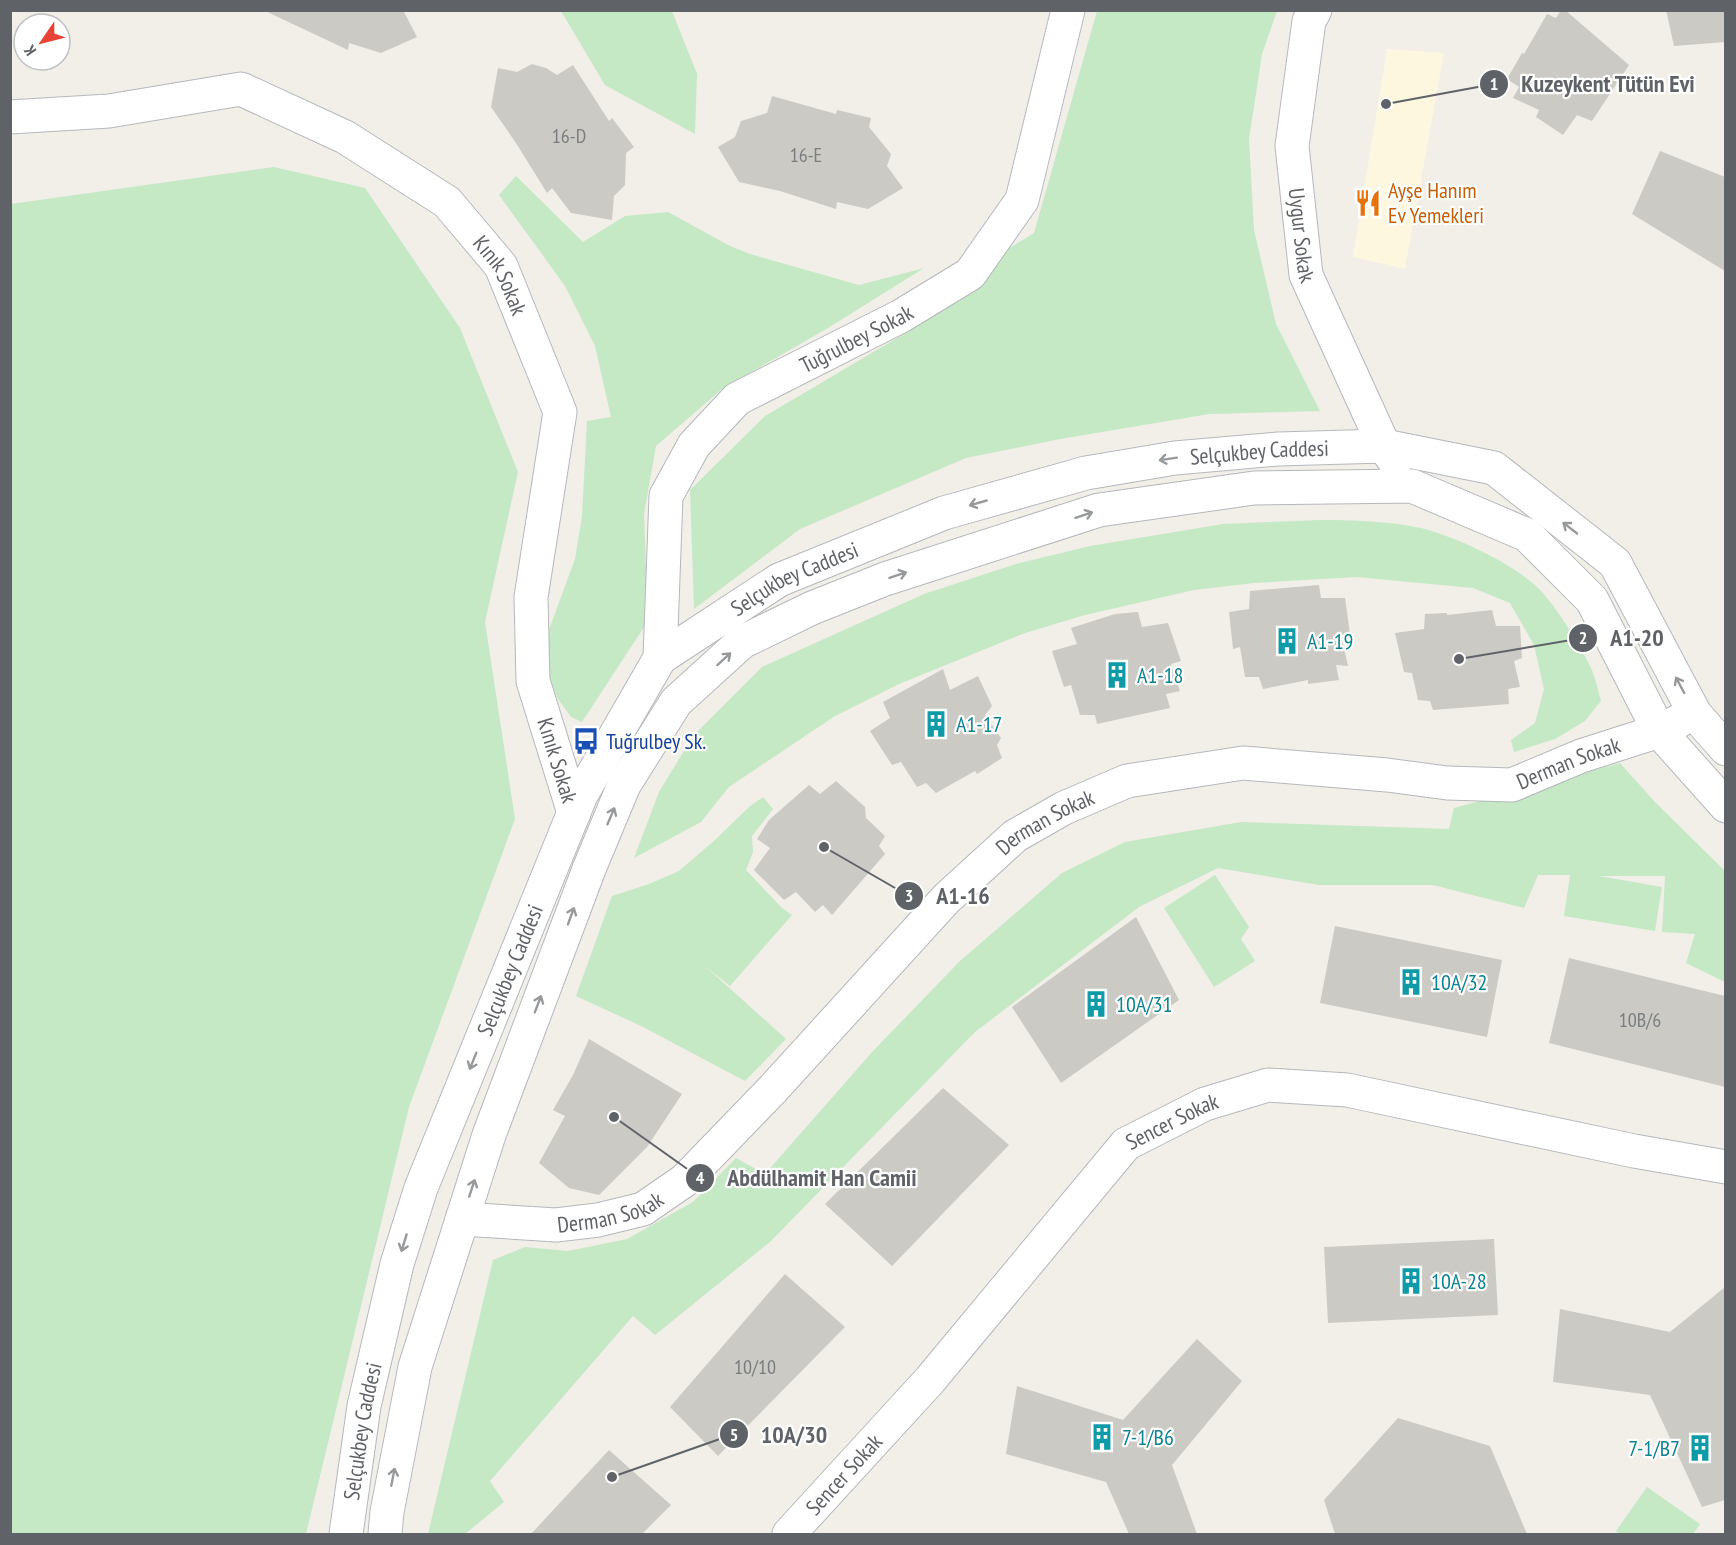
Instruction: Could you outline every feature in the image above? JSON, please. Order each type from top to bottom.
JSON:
[{"type":"street","name":"Tuğrulbey Sokak","points":[[660,658],[666,496],[694,445],[737,399],[901,316],[970,274],[1022,200],[1068,10]]},
{"type":"street","name":"Uygur Sokak","points":[[1316,10],[1309,21],[1292,146],[1306,275],[1384,446],[1412,486]]},
{"type":"street","name":"Kınık Sokak","points":[[10,117],[109,111],[241,89],[345,137],[447,202],[501,266],[560,412],[531,597],[533,681],[574,813]]},
{"type":"street","name":"Selçukbey Caddesi","points":[[345,1534],[364,1406],[400,1253],[421,1188],[581,795],[660,658],[779,580],[944,513],[1086,473],[1175,458],[1278,449],[1384,446],[1494,468],[1615,563],[1695,714],[1725,749]]},
{"type":"street","name":"Selçukbey Caddesi","points":[[384,1534],[414,1367],[489,1135],[589,870],[624,785],[676,702],[742,642],[812,608],[885,579],[1099,510],[1254,488],[1412,486],[1527,535],[1592,600],[1659,731],[1725,806]]},
{"type":"street","name":"Derman Sokak","points":[[462,1219],[556,1225],[598,1220],[643,1209],[685,1180],[773,1089],[946,900],[1015,836],[1064,808],[1127,781],[1243,762],[1387,775],[1447,783],[1512,785],[1581,756],[1659,731],[1695,714]]},
{"type":"street","points":[[556,858],[589,870]]},
{"type":"street","name":"Sencer Sokak","points":[[789,1534],[930,1380],[1126,1144],[1204,1104],[1268,1085],[1347,1090],[1634,1151],[1725,1167]]},
{"type":"shaded area","points":[[1387,49],[1444,53],[1405,269],[1353,257]]},
{"type":"green space","points":[[561,11],[672,11],[697,74],[695,134],[605,85]]},
{"type":"green space","points":[[1097,11],[1277,11],[1262,54],[1249,139],[1254,230],[1276,324],[1320,411],[1209,414],[1060,439],[966,458],[800,529],[694,609],[690,490],[765,416],[909,331],[887,323],[1034,233]]},
{"type":"green space","points":[[274,167],[365,188],[460,328],[518,472],[485,622],[515,819],[409,1107],[306,1534],[11,1534],[11,204]]},
{"type":"green space","points":[[516,176],[583,242],[625,216],[668,212],[730,246],[750,254],[859,285],[924,268],[828,328],[722,389],[656,446],[644,514],[648,621],[582,722],[571,717],[558,699],[549,678],[547,635],[575,559],[582,516],[587,421],[611,417],[595,346],[565,286],[499,195]]},
{"type":"green space","points":[[1320,520],[1370,521],[1421,528],[1467,544],[1515,570],[1539,589],[1561,616],[1592,670],[1601,701],[1585,721],[1555,739],[1514,752],[1511,740],[1535,723],[1544,689],[1534,645],[1510,603],[1473,588],[1356,577],[1254,583],[1194,590],[1085,615],[1025,633],[899,684],[835,716],[729,787],[701,822],[634,858],[659,792],[693,736],[762,667],[924,594],[1016,564],[1090,546],[1223,524]]},
{"type":"green space","points":[[1620,763],[1654,801],[1725,871],[1725,982],[1686,963],[1695,934],[1662,932],[1665,876],[1599,876],[1662,887],[1655,931],[1564,916],[1570,875],[1538,875],[1524,908],[1433,885],[1319,885],[1218,868],[1139,907],[975,1032],[770,1242],[655,1335],[633,1316],[490,1481],[504,1502],[465,1534],[428,1534],[493,1260],[525,1247],[568,1251],[627,1239],[693,1202],[736,1158],[765,1174],[873,1051],[960,961],[1062,873],[1125,842],[1241,822],[1449,829],[1454,808]]},
{"type":"green space","points":[[763,797],[773,809],[752,836],[753,852],[746,870],[782,908],[792,915],[730,986],[705,966],[786,1039],[745,1081],[641,1026],[576,996],[612,896],[679,871]]},
{"type":"green space","points":[[1215,875],[1249,927],[1241,939],[1255,961],[1214,987],[1164,908]]},
{"type":"green space","points":[[1647,1487],[1700,1524],[1693,1534],[1620,1534],[1616,1531]]},
{"type":"building","points":[[263,10],[403,10],[417,37],[381,53],[349,43],[348,50]]},
{"type":"building","points":[[1561,10],[1565,10],[1629,65],[1592,121],[1577,115],[1563,135],[1536,117],[1539,110],[1513,98],[1519,87],[1507,79],[1547,14],[1556,18]]},
{"type":"building","points":[[1666,10],[1725,10],[1725,42],[1674,46]]},
{"type":"building","points":[[532,64],[546,68],[557,75],[573,65],[609,121],[612,118],[634,147],[626,153],[625,185],[614,196],[612,220],[571,213],[552,188],[547,193],[491,107],[498,68],[517,72]]},
{"type":"building","points":[[772,96],[836,114],[837,110],[871,118],[869,127],[891,154],[887,166],[903,188],[868,209],[837,202],[836,209],[780,191],[739,182],[718,147],[735,137],[741,121],[767,113]]},
{"type":"building","points":[[1660,151],[1725,177],[1725,271],[1632,214]]},
{"type":"building","name":"A1-19","points":[[1319,585],[1321,598],[1345,598],[1350,634],[1341,635],[1348,666],[1336,665],[1339,680],[1308,684],[1308,680],[1263,689],[1259,677],[1245,677],[1240,647],[1233,649],[1229,612],[1249,609],[1250,591]]},
{"type":"building","points":[[1492,610],[1496,626],[1520,626],[1522,658],[1514,661],[1520,687],[1508,689],[1509,704],[1433,710],[1430,701],[1418,700],[1412,673],[1404,672],[1395,633],[1424,629],[1425,614],[1447,613],[1447,615]]},
{"type":"building","name":"A1-18","points":[[1138,612],[1142,627],[1168,623],[1181,661],[1171,664],[1180,691],[1166,694],[1170,708],[1097,724],[1095,715],[1080,715],[1071,685],[1064,687],[1052,651],[1077,644],[1071,628],[1115,614]]},
{"type":"building","name":"A1-17","points":[[943,669],[950,690],[978,676],[992,706],[985,715],[1001,738],[997,745],[1002,758],[977,774],[975,771],[936,793],[926,783],[917,787],[901,762],[892,765],[870,731],[890,718],[883,702]]},
{"type":"building","points":[[836,781],[865,807],[866,818],[885,836],[879,846],[885,854],[832,915],[823,905],[815,912],[796,892],[784,900],[754,870],[770,848],[757,839],[769,820],[809,785],[820,794]]},
{"type":"building","name":"10A/31","points":[[1136,917],[1179,1000],[1061,1083],[1012,1007]]},
{"type":"building","name":"10A/32","points":[[1335,926],[1502,960],[1487,1037],[1320,1003]]},
{"type":"building","points":[[1569,958],[1725,996],[1725,1087],[1549,1043]]},
{"type":"building","points":[[589,1039],[682,1094],[647,1147],[599,1195],[569,1188],[539,1163],[565,1116],[553,1110],[573,1075]]},
{"type":"building","points":[[943,1088],[1009,1145],[892,1266],[825,1204]]},
{"type":"building","name":"10A-28","points":[[1494,1239],[1498,1315],[1328,1323],[1324,1247]]},
{"type":"building","points":[[785,1274],[845,1327],[718,1456],[670,1407]]},
{"type":"building","name":"7-1/B7","points":[[1725,1287],[1725,1500],[1702,1507],[1650,1395],[1553,1382],[1560,1309],[1670,1332]]},
{"type":"building","name":"7-1/B6","points":[[1197,1339],[1242,1381],[1172,1465],[1197,1534],[1129,1534],[1106,1482],[1006,1454],[1017,1386],[1123,1420]]},
{"type":"building","points":[[1398,1418],[1490,1446],[1527,1534],[1335,1534],[1324,1500]]},
{"type":"building","points":[[609,1450],[671,1505],[642,1534],[531,1534]]},
{"type":"place","name":"Kuzeykent Tütün Evi","points":[[1386,104]]},
{"type":"place","name":"Ayşe Hanım Ev Yemekleri","points":[[1368,203]]},
{"type":"place","name":"A1-19","points":[[1287,641]]},
{"type":"place","name":"A1-20","points":[[1459,659]]},
{"type":"place","name":"A1-18","points":[[1117,675]]},
{"type":"place","name":"A1-17","points":[[936,724]]},
{"type":"place","name":"Tuğrulbey Sk.","points":[[586,741]]},
{"type":"place","name":"A1-16","points":[[824,847]]},
{"type":"place","name":"10A/32","points":[[1411,982]]},
{"type":"place","name":"10A/31","points":[[1096,1004]]},
{"type":"place","name":"Abdülhamit Han Camii","points":[[614,1117]]},
{"type":"place","name":"10A-28","points":[[1411,1281]]},
{"type":"place","name":"7-1/B6","points":[[1102,1437]]},
{"type":"place","name":"7-1/B7","points":[[1700,1448]]},
{"type":"place","name":"10A/30","points":[[612,1477]]}]
